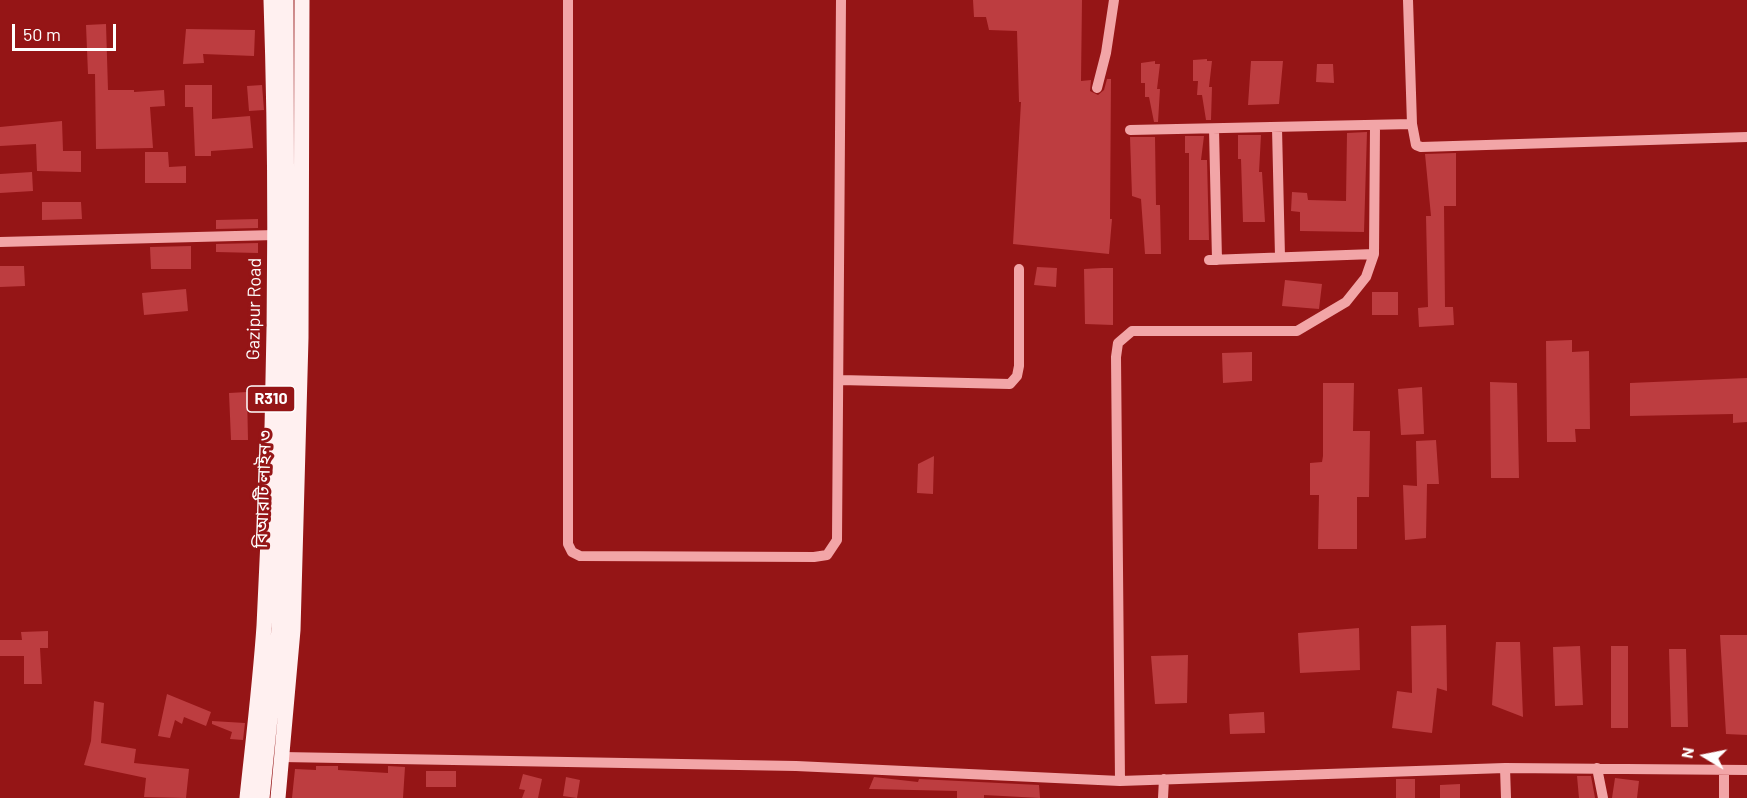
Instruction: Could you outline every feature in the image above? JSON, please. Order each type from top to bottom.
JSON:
[{"type":"main road","name":"Gazipur Road","points":[[247,798],[264,628],[275,235],[271,0]]},
{"type":"main road","name":"বিআরটি লাইন ৩","points":[[262,798],[279,629],[288,340],[286,0]]},
{"type":"main road","name":"R310","points":[[278,798],[293,630],[300,385],[303,0]]},
{"type":"street","points":[[568,0],[567,498],[568,544],[572,552],[580,556],[827,555],[837,540],[840,380],[841,0]]},
{"type":"street","points":[[1097,88],[1106,53],[1114,0]]},
{"type":"street","points":[[1408,0],[1412,124],[1416,145],[1421,147],[1747,137]]},
{"type":"street","points":[[1130,130],[1412,124]]},
{"type":"street","points":[[1120,781],[1116,357],[1118,344],[1132,331],[1297,331],[1346,302],[1366,277],[1374,254],[1375,126]]},
{"type":"street","points":[[1277,128],[1280,257]]},
{"type":"street","points":[[1214,129],[1213,260],[1374,254]]},
{"type":"street","points":[[0,242],[275,235]]},
{"type":"street","points":[[840,380],[1010,384],[1017,376],[1019,366],[1019,269]]},
{"type":"street","points":[[282,757],[796,766],[1120,781],[1505,768],[1747,770]]},
{"type":"street","points":[[1505,768],[1506,798]]},
{"type":"street","points":[[1597,768],[1603,798]]},
{"type":"street","points":[[1724,770],[1725,798]]},
{"type":"street","points":[[1163,798],[1164,779]]},
{"type":"building","points":[[973,0],[1082,0],[1081,81],[1091,80],[1090,91],[1098,95],[1104,90],[1107,79],[1111,79],[1110,219],[1112,219],[1109,254],[1013,244],[1021,102],[1019,102],[1017,31],[989,30],[986,17],[974,17]]},
{"type":"building","points":[[106,24],[108,90],[134,90],[134,92],[164,90],[165,106],[150,107],[153,148],[96,149],[95,74],[88,74],[86,25]]},
{"type":"building","points":[[186,29],[255,30],[254,56],[203,54],[204,63],[183,64]]},
{"type":"building","points":[[1207,59],[1207,61],[1212,61],[1209,87],[1212,87],[1211,120],[1206,120],[1202,95],[1197,95],[1198,81],[1193,81],[1193,60]]},
{"type":"building","points":[[1155,61],[1155,64],[1160,64],[1157,89],[1160,89],[1158,122],[1154,122],[1149,97],[1145,97],[1145,83],[1141,83],[1141,63]]},
{"type":"building","points":[[1251,61],[1283,61],[1279,104],[1248,105]]},
{"type":"building","points":[[1317,64],[1333,64],[1334,83],[1316,82]]},
{"type":"building","points":[[185,85],[212,85],[212,119],[250,116],[253,148],[211,151],[211,156],[195,156],[193,107],[185,107]]},
{"type":"building","points":[[262,85],[264,110],[249,111],[247,86]]},
{"type":"building","points":[[62,121],[63,151],[81,151],[81,172],[37,171],[36,144],[0,146],[0,127]]},
{"type":"building","points":[[1367,132],[1364,232],[1300,231],[1300,212],[1291,211],[1292,192],[1307,193],[1308,200],[1346,201],[1347,133]]},
{"type":"building","points":[[1238,135],[1261,135],[1259,172],[1262,172],[1265,222],[1243,222]]},
{"type":"building","points":[[1185,136],[1204,136],[1201,160],[1207,160],[1209,240],[1189,240],[1189,153],[1185,153]]},
{"type":"building","points":[[1130,137],[1155,137],[1156,205],[1160,205],[1161,254],[1145,254],[1141,199],[1132,196]]},
{"type":"building","points":[[145,152],[168,152],[169,167],[186,166],[186,183],[145,183]]},
{"type":"building","points":[[1456,153],[1456,206],[1444,206],[1445,307],[1453,307],[1454,325],[1419,327],[1418,308],[1428,307],[1426,216],[1431,216],[1425,154]]},
{"type":"building","points":[[32,172],[33,191],[0,193],[0,174]]},
{"type":"building","points":[[42,202],[81,202],[82,219],[42,220]]},
{"type":"building","points":[[258,219],[258,228],[216,229],[216,220]]},
{"type":"building","points":[[258,243],[258,253],[216,252],[216,244]]},
{"type":"building","points":[[191,246],[191,269],[151,269],[150,247]]},
{"type":"building","points":[[0,266],[24,266],[25,286],[0,287]]},
{"type":"building","points":[[1037,267],[1057,268],[1056,287],[1034,285]]},
{"type":"building","points":[[1113,268],[1113,325],[1085,324],[1084,269]]},
{"type":"building","points":[[1285,280],[1322,284],[1319,309],[1282,306]]},
{"type":"building","points":[[186,289],[188,311],[144,315],[142,293]]},
{"type":"building","points":[[1372,292],[1398,292],[1398,315],[1372,315]]},
{"type":"building","points":[[1572,340],[1572,352],[1589,351],[1590,429],[1575,429],[1576,442],[1547,442],[1546,341]]},
{"type":"building","points":[[1252,352],[1252,381],[1223,383],[1222,353]]},
{"type":"building","points":[[1747,378],[1747,422],[1733,423],[1733,414],[1630,416],[1630,383]]},
{"type":"building","points":[[1490,382],[1517,383],[1519,478],[1491,478]]},
{"type":"building","points":[[1323,383],[1354,383],[1353,431],[1370,431],[1369,497],[1357,497],[1357,549],[1318,549],[1319,495],[1310,495],[1310,463],[1322,462],[1323,456]]},
{"type":"building","points":[[1422,387],[1424,434],[1401,435],[1398,389]]},
{"type":"building","points":[[247,392],[248,440],[231,440],[229,393]]},
{"type":"building","points":[[1436,440],[1439,484],[1427,484],[1426,538],[1405,540],[1403,485],[1417,486],[1416,441]]},
{"type":"building","points":[[934,456],[933,494],[917,493],[918,464]]},
{"type":"building","points":[[1446,625],[1447,691],[1437,688],[1432,733],[1392,728],[1397,691],[1412,693],[1411,626]]},
{"type":"building","points":[[1359,628],[1360,670],[1300,673],[1298,633]]},
{"type":"building","points":[[48,631],[48,648],[40,648],[42,684],[24,684],[24,656],[0,656],[0,640],[22,640],[21,632]]},
{"type":"building","points":[[1720,635],[1747,635],[1747,735],[1726,734]]},
{"type":"building","points":[[1496,642],[1520,642],[1523,717],[1492,705]]},
{"type":"building","points":[[1580,646],[1583,705],[1555,706],[1553,647]]},
{"type":"building","points":[[1611,646],[1628,646],[1628,728],[1611,728]]},
{"type":"building","points":[[1669,649],[1686,649],[1688,727],[1671,727]]},
{"type":"building","points":[[1188,655],[1187,703],[1155,704],[1151,656]]},
{"type":"building","points":[[167,694],[211,712],[206,726],[184,717],[182,724],[175,720],[170,738],[158,736]]},
{"type":"building","points":[[94,701],[104,703],[101,743],[136,749],[134,763],[189,769],[186,798],[144,797],[146,778],[84,765],[91,741]]},
{"type":"building","points":[[1264,712],[1265,733],[1230,734],[1229,714]]},
{"type":"building","points":[[212,721],[245,723],[243,740],[230,739],[232,732],[212,724]]},
{"type":"building","points":[[316,766],[338,766],[338,770],[388,773],[388,766],[405,767],[403,798],[292,798],[295,769],[316,770]]},
{"type":"building","points":[[426,771],[456,771],[456,787],[426,787]]},
{"type":"building","points":[[523,774],[542,779],[538,798],[522,798],[525,790],[519,789]]},
{"type":"building","points":[[1577,776],[1591,776],[1595,798],[1579,798]]},
{"type":"building","points":[[566,777],[580,780],[577,798],[563,796]]},
{"type":"building","points":[[874,777],[918,782],[919,779],[1039,785],[1040,798],[984,795],[984,798],[957,798],[957,791],[869,789]]},
{"type":"building","points":[[1615,778],[1639,781],[1637,798],[1612,798]]},
{"type":"building","points":[[1396,779],[1415,779],[1415,798],[1396,798]]},
{"type":"building","points":[[1460,784],[1460,798],[1440,798],[1440,785]]}]
